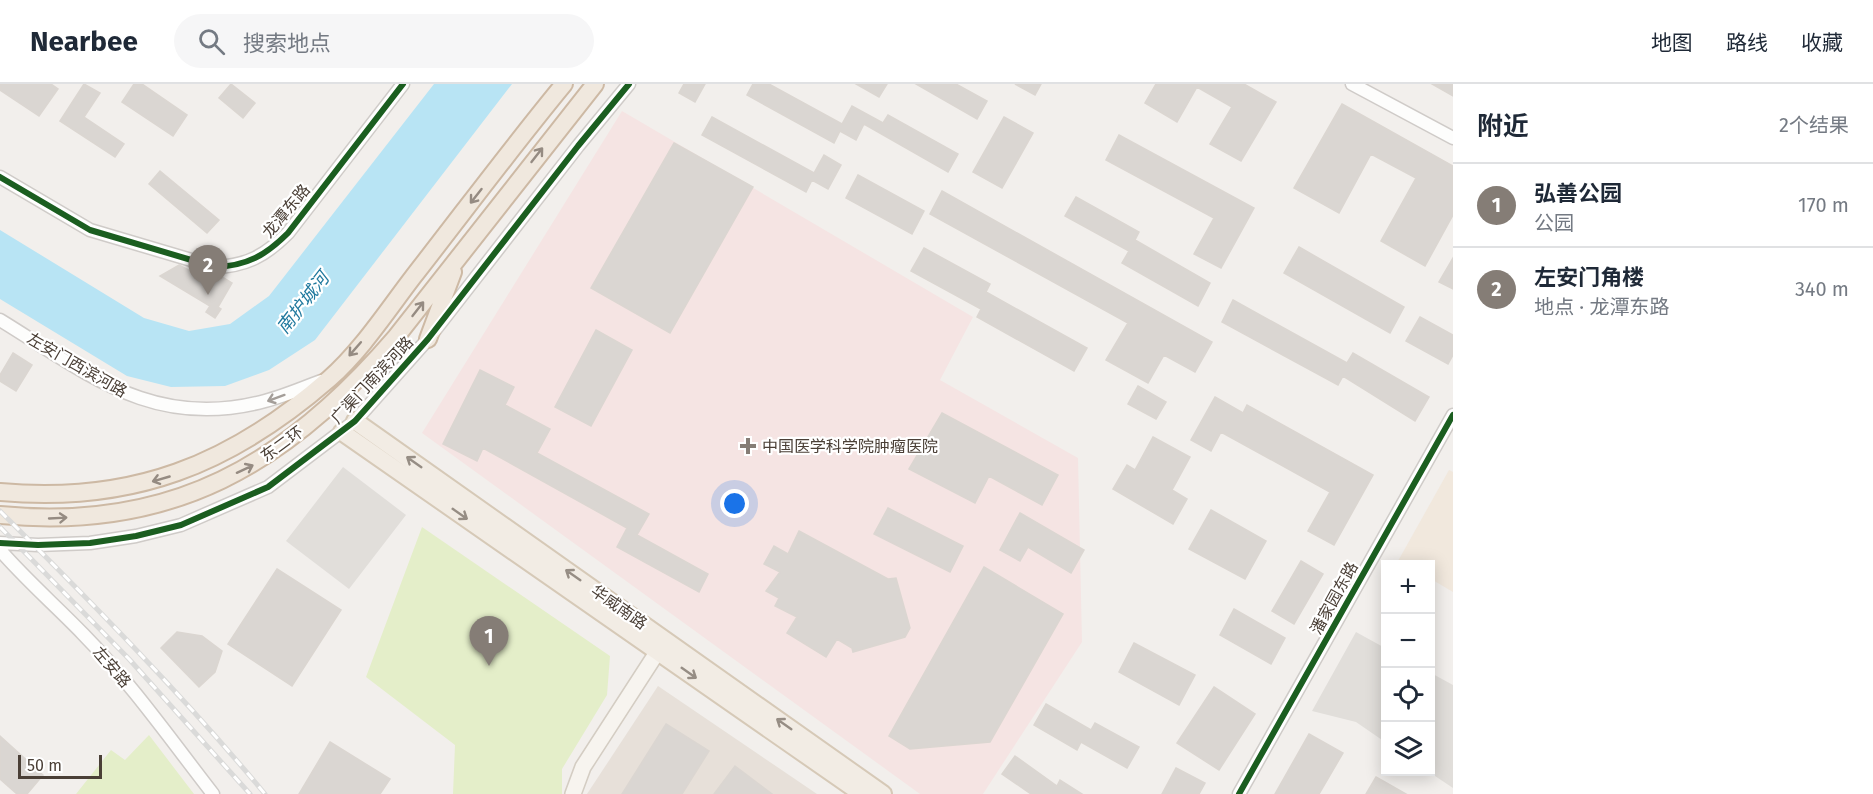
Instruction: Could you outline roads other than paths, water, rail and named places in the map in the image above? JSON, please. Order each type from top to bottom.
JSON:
[{"type":"highway","name":"东二环","points":[[0,492],[39,495],[85,493],[165,478],[243,444],[330,377],[378,322],[564,84]]},
{"type":"highway","name":"东二环","points":[[0,515],[38,519],[132,511],[173,500],[255,464],[299,433],[368,370],[595,84]]},
{"type":"highway","points":[[428,339],[459,256]]},
{"type":"main road","name":"华威南路","points":[[355,421],[883,794]]},
{"type":"main road","name":"华威南路","points":[[342,432],[862,794]]},
{"type":"main road","points":[[573,794],[583,767],[658,651]]},
{"type":"street","name":"龙潭东路","points":[[0,177],[90,230],[215,267],[251,262],[271,250],[288,233],[403,84]]},
{"type":"street","name":"广渠门南滨河路","points":[[0,543],[38,545],[90,543],[136,536],[181,525],[268,487],[355,421],[428,339],[629,84]]},
{"type":"street","points":[[1352,84],[1453,138]]},
{"type":"street","name":"龙潭东路","points":[[0,172],[14,185]]},
{"type":"street","name":"左安门西滨河路","points":[[0,320],[112,388],[143,401],[180,409],[222,408],[265,402],[330,377]]},
{"type":"street","name":"潘家园东路","points":[[1239,794],[1453,415]]},
{"type":"street","name":"左安路","points":[[0,550],[19,572],[84,635],[136,694],[213,794]]},
{"type":"water","name":"南护城河","points":[[434,84],[512,84],[315,340],[269,370],[225,386],[171,387],[127,376],[0,299],[0,230],[144,318],[189,331],[230,324],[269,296]]},
{"type":"railway","points":[[0,511],[169,685],[265,794]]},
{"type":"railway","points":[[0,527],[129,659],[250,794]]},
{"type":"place","name":"左安门角楼","points":[[208,295]]},
{"type":"place","name":"中国医学科学院肿瘤医院","points":[[748,446]]},
{"type":"place","name":"弘善公园","points":[[489,666]]}]
